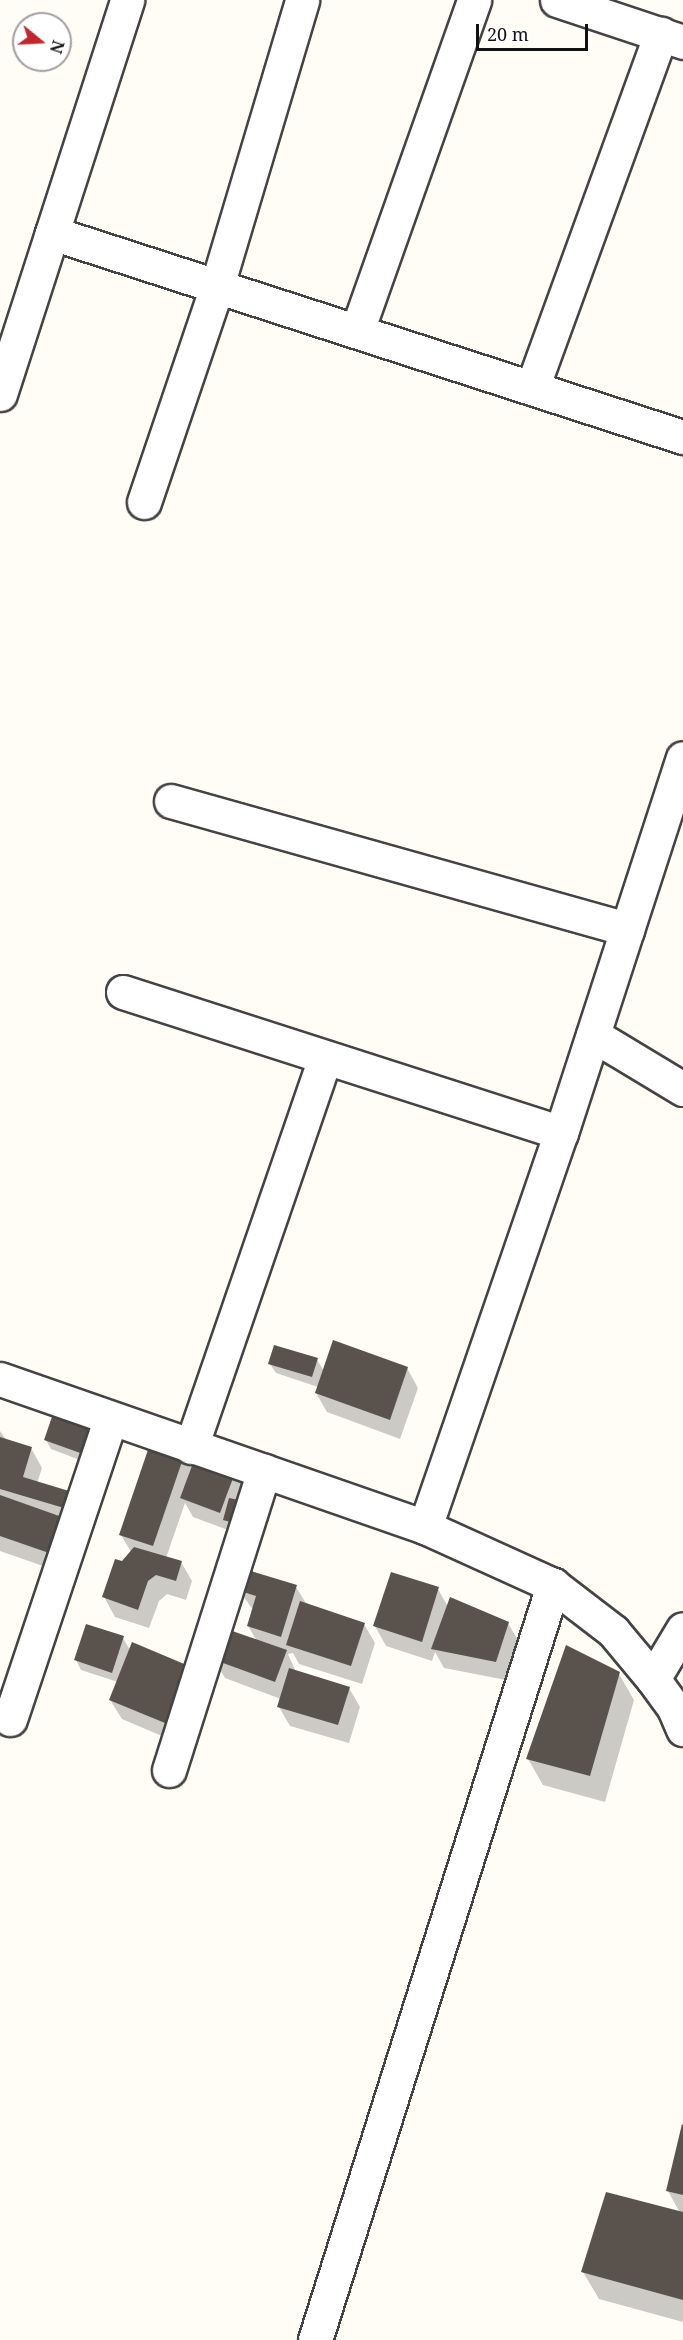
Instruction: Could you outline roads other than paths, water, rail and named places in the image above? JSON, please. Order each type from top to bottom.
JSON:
[{"type":"street","points":[[0,394],[127,0]]},
{"type":"street","points":[[144,502],[217,286],[302,0]]},
{"type":"street","points":[[357,332],[474,0]]},
{"type":"street","points":[[532,388],[672,38],[557,0]]},
{"type":"street","points":[[52,233],[683,437]]},
{"type":"street","points":[[425,1527],[561,1133],[627,929],[676,806],[683,758]]},
{"type":"street","points":[[171,801],[627,929]]},
{"type":"street","points":[[123,992],[561,1133]]},
{"type":"street","points":[[592,1035],[683,1089]]},
{"type":"street","points":[[191,1447],[325,1057]]},
{"type":"street","points":[[0,1379],[425,1527],[553,1585],[613,1631],[674,1708],[683,1729]]},
{"type":"street","points":[[10,1719],[111,1418]]},
{"type":"street","points":[[169,1770],[264,1471]]},
{"type":"street","points":[[315,2340],[553,1585]]},
{"type":"street","points":[[653,1679],[683,1629]]}]
